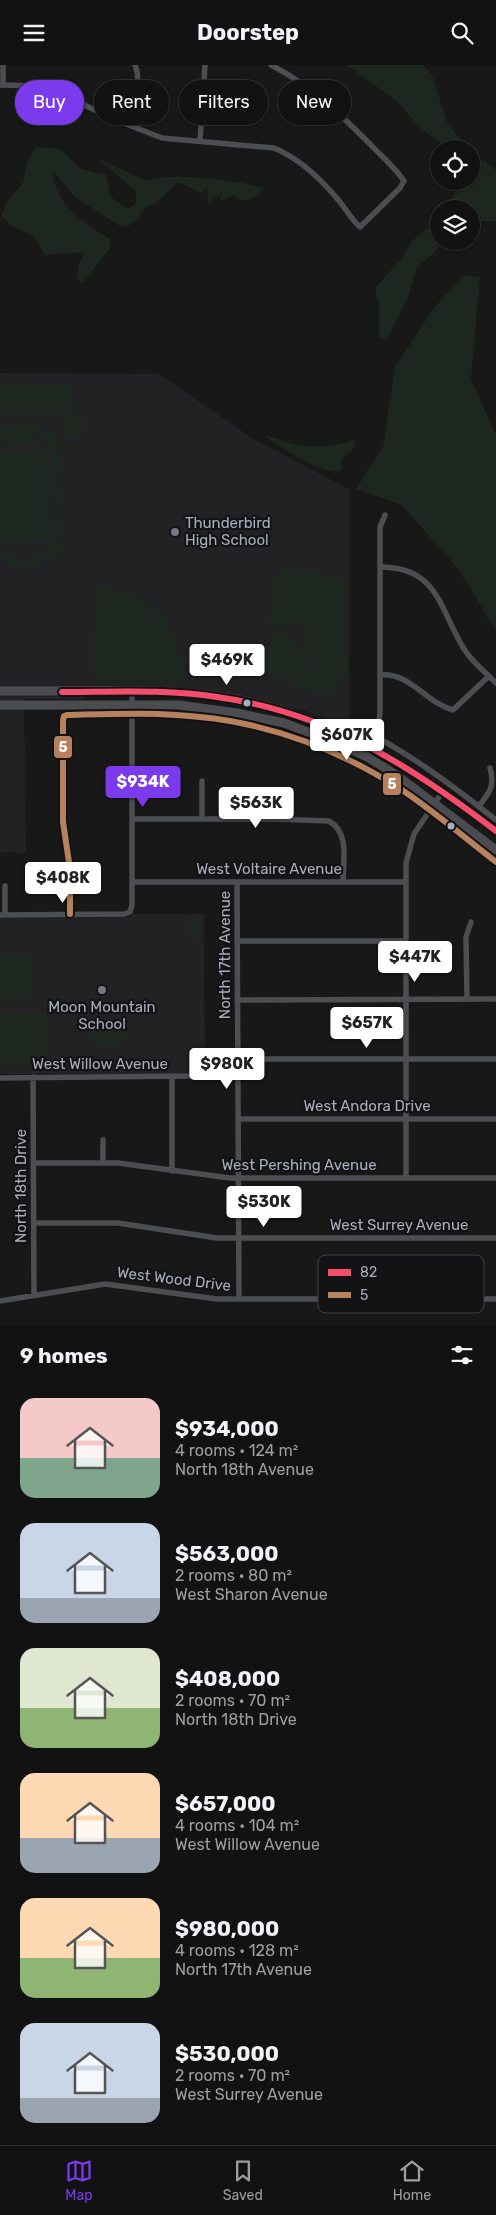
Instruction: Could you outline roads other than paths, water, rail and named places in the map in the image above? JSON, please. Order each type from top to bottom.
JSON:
[{"type":"main road","points":[[0,691],[132,692],[200,695],[258,704],[319,723],[372,747],[443,791],[496,831]]},
{"type":"main road","points":[[64,692],[64,705]]},
{"type":"main road","points":[[0,705],[199,707],[284,723],[367,757],[395,774],[432,806],[496,849]]},
{"type":"street","points":[[3,65],[1,85],[44,86],[94,109]]},
{"type":"street","points":[[200,141],[205,65]]},
{"type":"street","points":[[129,125],[162,138],[260,145],[285,153],[322,181],[360,227],[400,188],[404,181],[341,115],[318,94],[271,65]]},
{"type":"street","points":[[136,67],[138,80]]},
{"type":"street","points":[[367,757],[376,736],[380,715],[380,527],[385,515]]},
{"type":"street","points":[[380,567],[406,569],[424,580],[433,589],[466,651],[496,683]]},
{"type":"street","points":[[380,675],[388,674],[402,678],[452,710],[489,676]]},
{"type":"street","points":[[5,886],[2,915],[128,914],[132,907],[132,692]]},
{"type":"street","points":[[70,914],[70,869],[63,822],[64,716],[162,714],[214,719],[262,728],[292,737],[362,766],[432,806],[496,862]]},
{"type":"street","points":[[347,721],[422,763],[496,820]]},
{"type":"street","points":[[479,806],[492,787],[493,779],[490,769]]},
{"type":"street","points":[[202,781],[202,819]]},
{"type":"street","points":[[406,1178],[406,863],[411,842],[443,791]]},
{"type":"street","points":[[273,794],[273,819]]},
{"type":"street","points":[[132,819],[319,819],[329,821],[335,824],[343,837],[343,882]]},
{"type":"street","name":"West Voltaire Avenue","points":[[132,882],[405,882]]},
{"type":"street","name":"North 17th Avenue","points":[[237,882],[239,1299]]},
{"type":"street","points":[[466,999],[466,937],[471,922]]},
{"type":"street","points":[[237,941],[405,941]]},
{"type":"street","points":[[237,1000],[496,999]]},
{"type":"street","name":"West Willow Avenue","points":[[0,1078],[189,1076],[222,1060],[238,1059],[496,1059]]},
{"type":"street","name":"North 18th Drive","points":[[33,1077],[34,1295]]},
{"type":"street","points":[[172,1077],[172,1171]]},
{"type":"street","name":"West Andora Drive","points":[[238,1119],[496,1119]]},
{"type":"street","points":[[103,1140],[103,1163]]},
{"type":"street","name":"West Pershing Avenue","points":[[34,1163],[131,1164],[238,1179],[496,1178]]},
{"type":"street","name":"West Surrey Avenue","points":[[34,1223],[118,1223],[208,1237],[238,1238],[496,1238]]},
{"type":"street","name":"West Wood Drive","points":[[0,1301],[91,1285],[112,1284],[199,1297],[318,1299]]},
{"type":"place","name":"Thunderbird High School","points":[[175,532]]},
{"type":"place","name":"Moon Mountain School","points":[[102,990]]}]
